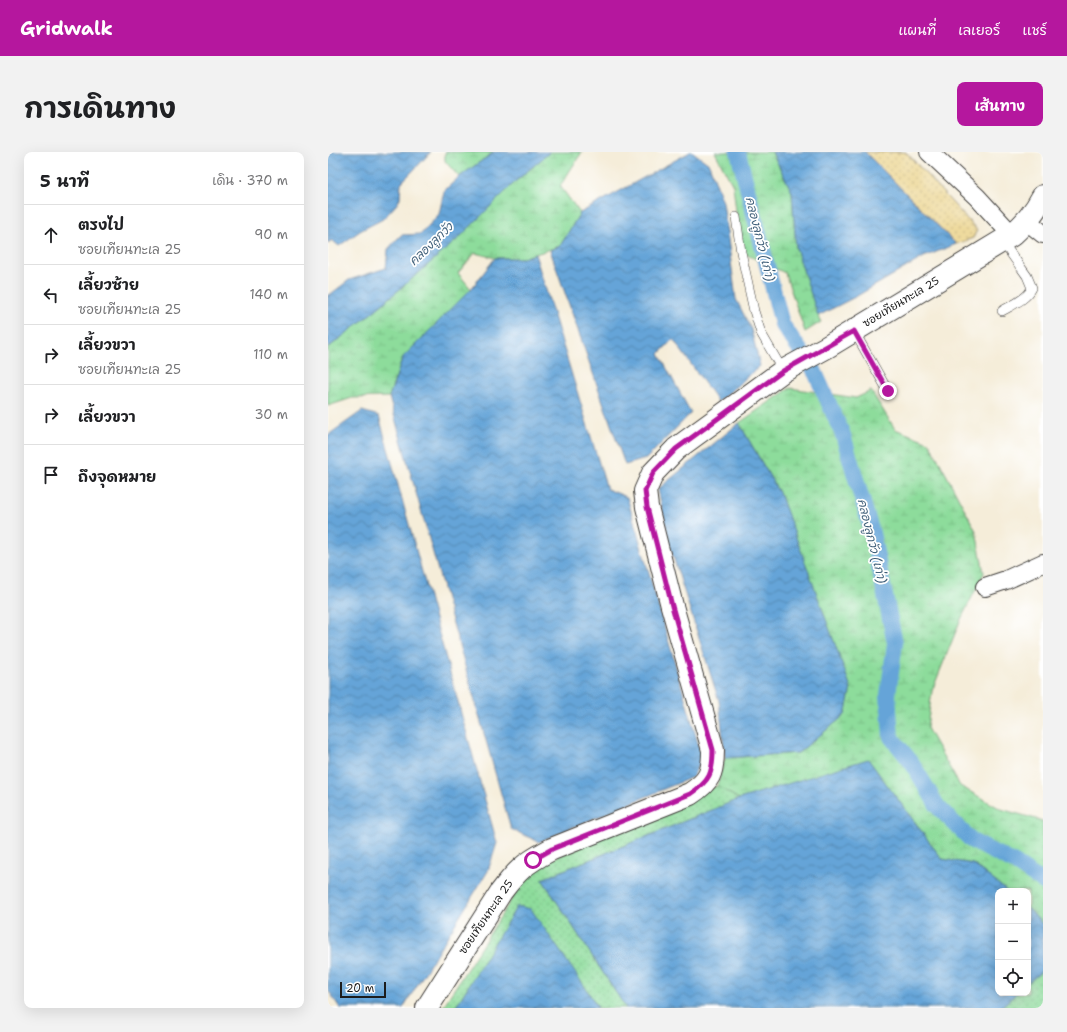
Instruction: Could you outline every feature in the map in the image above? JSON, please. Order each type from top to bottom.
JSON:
[{"type":"street","points":[[929,152],[977,197],[1021,233]]},
{"type":"street","name":"ซอยเทียนทะเล 25","points":[[427,1008],[501,892],[521,868],[552,849],[690,794],[701,787],[711,772],[713,750],[672,606],[647,507],[645,491],[653,473],[676,449],[786,370],[1021,233],[1043,196]]},
{"type":"street","points":[[985,587],[1006,580],[1043,563]]},
{"type":"lane","points":[[736,217],[741,252],[754,311],[761,333],[786,370]]},
{"type":"lane","points":[[1002,311],[1024,298],[1032,288],[1027,276],[1021,233]]},
{"type":"lane","points":[[854,331],[888,391]]},
{"type":"green space","points":[[445,152],[494,152],[459,177],[445,161]]},
{"type":"green space","points":[[550,152],[582,152],[560,186],[580,213],[560,246],[523,258],[495,258],[475,253],[458,273],[471,289],[403,357],[389,397],[352,398],[328,406],[328,348],[379,307],[460,237],[516,181]]},
{"type":"green space","points":[[715,152],[772,152],[792,192],[796,248],[821,322],[805,332],[785,273],[741,252],[733,186]]},
{"type":"green space","points":[[790,388],[856,398],[871,391],[895,429],[929,442],[976,531],[984,573],[960,621],[932,691],[927,728],[960,786],[1001,809],[1043,821],[1043,925],[1031,911],[1031,888],[1003,888],[973,864],[942,859],[868,760],[739,799],[717,786],[725,758],[798,753],[845,715],[781,496],[739,423]]},
{"type":"green space","points":[[717,786],[739,799],[542,879],[626,1008],[598,1008],[587,990],[517,907],[455,1008],[442,1008],[527,875],[545,862]]},
{"type":"green space","points":[[1043,970],[1043,1006],[1040,1008],[1000,1008],[1014,996],[1031,996],[1031,980]]},
{"type":"sand","points":[[865,152],[906,152],[977,230],[973,238],[956,244]]},
{"type":"water","points":[[328,152],[431,152],[401,183],[400,198],[397,204],[383,219],[360,231],[339,246],[332,240],[328,243]]},
{"type":"water","name":"คลองลูกวัว","points":[[494,152],[550,152],[516,181],[460,237],[379,307],[328,348],[328,296],[349,280],[386,268],[388,249],[401,235],[421,234],[439,214],[444,191],[459,177]]},
{"type":"water","points":[[690,152],[693,152],[709,164],[723,202],[736,299],[751,329],[760,366],[718,402],[673,339],[659,354],[691,413],[646,459],[625,465],[550,250],[560,246],[580,213]]},
{"type":"water","points":[[772,152],[865,152],[956,244],[924,257],[857,296],[818,316],[796,248],[792,192]]},
{"type":"water","points":[[535,254],[607,489],[627,497],[702,757],[693,777],[539,842],[511,829],[389,397],[403,357],[471,289],[495,258],[523,258]]},
{"type":"water","points":[[362,411],[379,416],[497,843],[488,871],[403,1008],[340,1008],[328,990],[328,435]]},
{"type":"water","points":[[739,423],[781,496],[851,688],[845,715],[798,753],[725,758],[719,701],[670,547],[658,489]]},
{"type":"water","points":[[868,759],[942,859],[973,864],[1003,888],[995,888],[995,996],[1014,996],[1000,1008],[626,1008],[542,879],[739,799]]},
{"type":"water","points":[[517,906],[531,909],[598,1008],[455,1008]]},
{"type":"water","points":[[1031,911],[1043,925],[1043,970],[1031,980]]},
{"type":"waterway","name":"คลองลูกวัว (เก่า)","points":[[738,152],[782,324],[814,370],[843,435],[872,533],[895,643],[888,695],[891,737],[912,763],[938,807],[972,841],[1015,863],[1043,882]]},
{"type":"route","points":[[533,860],[552,849],[690,794],[701,787],[711,772],[713,750],[672,606],[647,507],[645,491],[653,473],[676,449],[783,371],[854,331],[888,391]]}]
